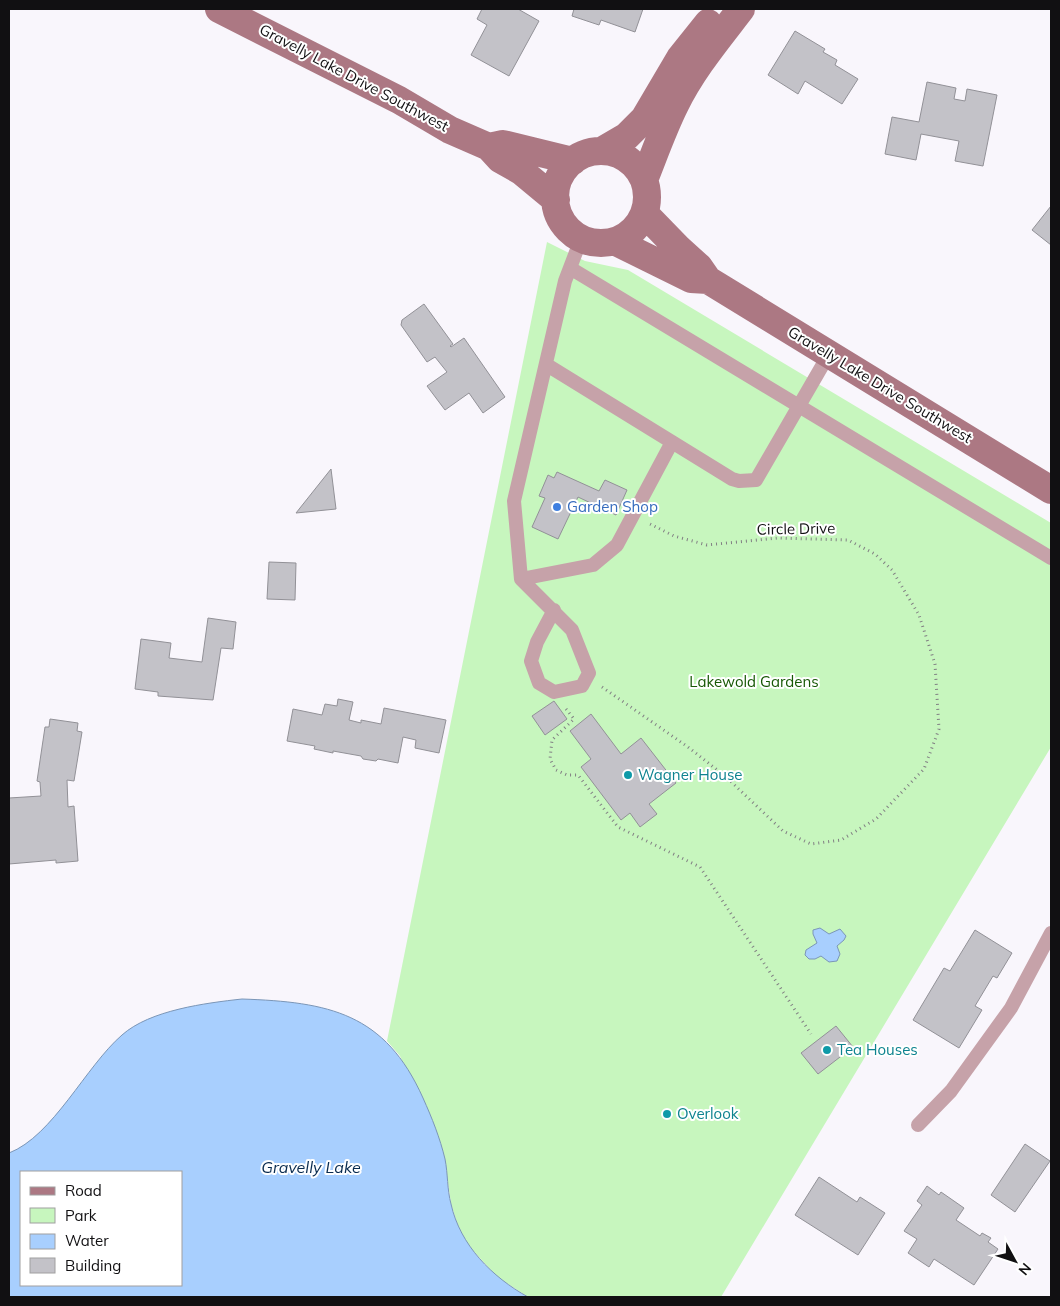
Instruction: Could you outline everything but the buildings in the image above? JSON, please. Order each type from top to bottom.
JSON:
[{"type":"main road","name":"Gravelly Lake Drive Southwest","points":[[219,9],[399,100],[450,130],[489,147],[500,159],[521,171],[556,200]]},
{"type":"main road","points":[[603,150],[627,136],[644,119],[680,58],[721,9]]},
{"type":"main road","points":[[644,180],[660,138],[676,104],[694,73],[741,9]]},
{"type":"main road","name":"Gravelly Lake Drive Southwest","points":[[489,147],[503,144],[573,161]]},
{"type":"main road","points":[[603,150],[614,152],[634,165],[644,180],[647,193],[644,213],[632,232],[616,242],[600,245],[581,239],[566,225],[558,212],[555,188],[559,178],[573,161],[590,152],[603,150]]},
{"type":"main road","name":"Gravelly Lake Drive Southwest","points":[[644,213],[679,249],[699,266],[708,280],[1051,490]]},
{"type":"main road","name":"Gravelly Lake Drive Southwest","points":[[616,242],[692,279],[708,280]]},
{"type":"lane","points":[[554,610],[537,642],[531,661],[539,683],[554,692],[582,686],[590,672],[572,630],[554,610],[521,579],[514,501],[565,281],[581,239]]},
{"type":"lane","points":[[570,268],[1051,558]]},
{"type":"lane","points":[[547,365],[732,479],[740,482],[756,480],[829,354]]},
{"type":"lane","points":[[521,579],[593,565],[617,545],[672,442]]},
{"type":"lane","points":[[918,1125],[952,1091],[1011,1008],[1051,933]]},
{"type":"path","name":"Circle Drive","points":[[587,676],[681,742],[725,776],[783,831],[811,844],[841,840],[876,819],[924,769],[939,729],[935,664],[919,615],[892,570],[875,554],[848,540],[778,538],[706,545],[674,536],[632,516]]},
{"type":"path","points":[[554,692],[574,719],[552,740],[550,758],[556,770],[567,775],[578,775],[618,827],[700,867],[811,1034]]},
{"type":"green space","name":"Lakewold Gardens","points":[[547,242],[585,261],[628,270],[1051,523],[1051,747],[721,1297],[528,1297],[497,1277],[467,1244],[457,1223],[451,1204],[445,1161],[400,1056],[387,1041]]},
{"type":"water","points":[[820,928],[829,934],[840,929],[846,936],[837,946],[840,954],[837,961],[829,962],[821,956],[809,959],[805,955],[806,950],[817,943],[813,930]]},
{"type":"water","name":"Gravelly Lake","points":[[242,999],[302,1004],[327,1009],[351,1018],[372,1030],[391,1047],[408,1069],[423,1098],[441,1143],[451,1204],[455,1219],[462,1233],[479,1258],[490,1270],[528,1297],[9,1297],[9,1153],[25,1144],[40,1132],[55,1116],[95,1064],[122,1035],[148,1019],[179,1009]]},
{"type":"place","name":"Garden Shop","points":[[557,507]]},
{"type":"place","name":"Wagner House","points":[[628,775]]},
{"type":"place","name":"Tea Houses","points":[[827,1050]]},
{"type":"place","name":"Overlook","points":[[667,1114]]}]
